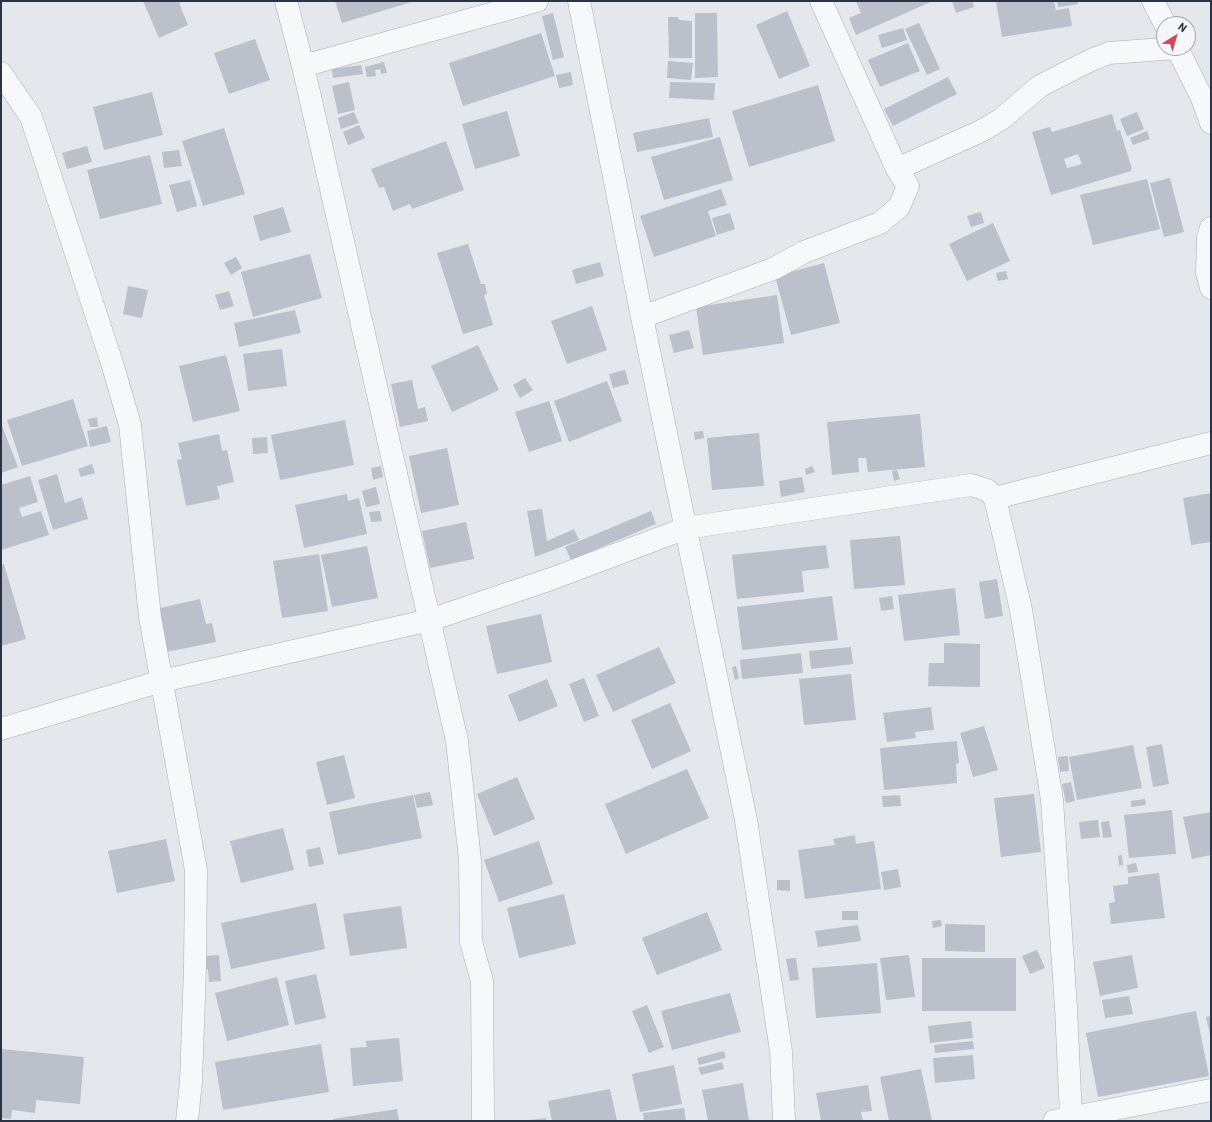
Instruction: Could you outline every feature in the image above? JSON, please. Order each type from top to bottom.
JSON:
[{"type":"street","points":[[286,1],[303,66],[457,741],[470,860],[471,942],[482,981],[483,1121]]},
{"type":"street","points":[[303,66],[537,1]]},
{"type":"street","points":[[579,1],[642,317],[746,820],[781,1051],[784,1121]]},
{"type":"street","points":[[642,317],[773,268],[804,252],[880,223],[899,207],[908,186],[896,169],[821,1]]},
{"type":"street","points":[[1153,1],[1161,16]]},
{"type":"street","points":[[896,169],[988,127],[1000,120],[1040,86],[1091,60],[1110,53],[1156,50]]},
{"type":"street","points":[[1181,56],[1202,98],[1211,124]]},
{"type":"street","points":[[1,73],[31,117],[112,363],[130,425],[150,617],[196,870],[195,967],[191,1074],[187,1121]]},
{"type":"street","points":[[1211,228],[1208,238],[1207,273],[1211,288]]},
{"type":"street","points":[[995,498],[1211,443]]},
{"type":"street","points":[[1,729],[162,682],[430,620],[551,579],[686,528],[971,485],[987,490],[995,498],[1021,610],[1052,800],[1066,1008],[1062,1119],[1211,1090]]},
{"type":"building","points":[[143,1],[184,1],[179,3],[188,25],[159,38]]},
{"type":"building","points":[[335,1],[415,1],[342,23]]},
{"type":"building","points":[[856,1],[933,1],[856,35],[849,18],[861,13]]},
{"type":"building","points":[[952,1],[972,1],[974,7],[956,13]]},
{"type":"building","points":[[996,1],[1054,1],[1056,10],[1069,8],[1072,26],[1002,37]]},
{"type":"building","points":[[1057,1],[1078,1],[1078,4],[1058,7]]},
{"type":"building","points":[[787,11],[810,66],[779,79],[756,25]]},
{"type":"building","points":[[553,13],[564,57],[553,60],[542,16]]},
{"type":"building","points":[[695,13],[717,13],[718,77],[695,78]]},
{"type":"building","points":[[668,17],[678,17],[679,20],[692,21],[692,58],[669,58]]},
{"type":"building","points":[[919,23],[940,69],[927,75],[905,29]]},
{"type":"building","points":[[903,28],[907,40],[882,48],[878,35]]},
{"type":"building","points":[[541,33],[555,76],[463,106],[449,63]]},
{"type":"building","points":[[255,39],[270,80],[229,94],[214,53]]},
{"type":"building","points":[[908,43],[920,71],[880,87],[868,60]]},
{"type":"building","points":[[668,61],[693,63],[691,80],[667,78]]},
{"type":"building","points":[[384,62],[387,73],[381,74],[380,69],[375,70],[376,76],[367,77],[365,67]]},
{"type":"building","points":[[361,65],[363,74],[333,78],[332,69]]},
{"type":"building","points":[[571,72],[573,85],[559,88],[556,75]]},
{"type":"building","points":[[948,77],[957,94],[893,126],[884,109]]},
{"type":"building","points":[[349,82],[355,110],[338,114],[332,86]]},
{"type":"building","points":[[670,82],[715,83],[714,100],[669,98]]},
{"type":"building","points":[[818,85],[835,141],[749,167],[732,111]]},
{"type":"building","points":[[152,92],[163,135],[104,150],[93,107]]},
{"type":"building","points":[[507,111],[520,156],[475,169],[462,124]]},
{"type":"building","points":[[354,112],[359,123],[341,129],[338,118]]},
{"type":"building","points":[[1137,112],[1144,129],[1127,136],[1120,119]]},
{"type":"building","points":[[1112,114],[1117,131],[1120,130],[1132,169],[1131,171],[1051,195],[1032,132],[1050,127],[1052,132]],"holes":[[[1078,154],[1082,164],[1067,168],[1064,159]]]},
{"type":"building","points":[[709,118],[713,137],[637,152],[633,133]]},
{"type":"building","points":[[359,125],[365,138],[348,145],[343,132]]},
{"type":"building","points":[[224,128],[245,194],[203,206],[182,141]]},
{"type":"building","points":[[1147,131],[1150,139],[1133,145],[1130,138]]},
{"type":"building","points":[[720,137],[733,180],[664,200],[651,157]]},
{"type":"building","points":[[446,141],[464,190],[412,209],[410,204],[393,211],[384,187],[379,188],[371,169]]},
{"type":"building","points":[[87,146],[92,162],[67,169],[62,153]]},
{"type":"building","points":[[179,150],[182,166],[164,168],[162,152]]},
{"type":"building","points":[[150,155],[162,204],[100,219],[87,170]]},
{"type":"building","points":[[1170,178],[1184,232],[1164,237],[1150,183]]},
{"type":"building","points":[[1147,179],[1160,229],[1093,245],[1080,195]]},
{"type":"building","points":[[190,180],[197,206],[177,212],[169,185]]},
{"type":"building","points":[[721,189],[727,205],[708,211],[716,236],[654,257],[640,216]]},
{"type":"building","points":[[283,207],[291,232],[260,241],[253,216]]},
{"type":"building","points":[[981,212],[984,223],[971,227],[967,216]]},
{"type":"building","points":[[730,213],[735,229],[717,235],[712,218]]},
{"type":"building","points":[[993,223],[1010,261],[967,281],[949,244]]},
{"type":"building","points":[[468,244],[481,284],[485,284],[487,294],[484,295],[493,325],[463,334],[437,253]]},
{"type":"building","points":[[310,254],[322,298],[253,317],[241,272]]},
{"type":"building","points":[[236,257],[242,268],[231,275],[224,263]]},
{"type":"building","points":[[600,262],[604,276],[576,284],[572,270]]},
{"type":"building","points":[[824,263],[840,323],[791,335],[775,276]]},
{"type":"building","points":[[1006,271],[1008,279],[998,281],[996,273]]},
{"type":"building","points":[[128,286],[148,290],[142,318],[123,314]]},
{"type":"building","points":[[229,291],[234,306],[220,310],[215,295]]},
{"type":"building","points":[[777,295],[784,343],[703,355],[696,307]]},
{"type":"building","points":[[592,306],[607,350],[567,364],[551,321]]},
{"type":"building","points":[[295,310],[301,333],[239,347],[234,323]]},
{"type":"building","points":[[689,330],[694,348],[674,353],[669,335]]},
{"type":"building","points":[[478,345],[499,390],[452,412],[431,366]]},
{"type":"building","points":[[282,349],[287,386],[248,391],[243,354]]},
{"type":"building","points":[[226,355],[240,411],[193,422],[179,366]]},
{"type":"building","points":[[625,370],[629,384],[613,388],[609,374]]},
{"type":"building","points":[[525,378],[533,390],[520,398],[513,385]]},
{"type":"building","points":[[412,380],[418,409],[425,407],[428,421],[400,427],[391,384]]},
{"type":"building","points":[[607,381],[622,421],[569,442],[554,401]]},
{"type":"building","points":[[73,399],[88,446],[22,466],[7,420]]},
{"type":"building","points":[[549,401],[562,441],[529,452],[515,412]]},
{"type":"building","points":[[920,414],[925,467],[868,472],[866,458],[858,458],[859,472],[832,475],[827,422]]},
{"type":"building","points":[[97,417],[98,427],[90,427],[88,419]]},
{"type":"building","points":[[345,420],[354,465],[280,480],[271,435]]},
{"type":"building","points":[[1,423],[18,467],[1,473]]},
{"type":"building","points":[[107,426],[111,442],[90,447],[87,431]]},
{"type":"building","points":[[703,431],[704,438],[695,440],[694,432]]},
{"type":"building","points":[[759,433],[764,486],[712,490],[707,438]]},
{"type":"building","points":[[219,434],[222,451],[227,450],[234,482],[217,486],[220,499],[186,506],[177,460],[182,459],[178,443]]},
{"type":"building","points":[[267,437],[268,453],[253,454],[252,438]]},
{"type":"building","points":[[447,448],[459,505],[421,513],[409,456]]},
{"type":"building","points":[[92,464],[95,473],[81,477],[78,469]]},
{"type":"building","points":[[381,466],[383,477],[373,480],[371,468]]},
{"type":"building","points":[[812,466],[815,472],[806,475],[805,469]]},
{"type":"building","points":[[897,470],[900,479],[894,481],[892,471]]},
{"type":"building","points":[[57,474],[65,503],[82,497],[88,519],[53,530],[38,480]]},
{"type":"building","points":[[30,476],[38,502],[19,508],[22,517],[41,511],[49,535],[1,550],[1,485]]},
{"type":"building","points":[[802,477],[805,492],[781,497],[779,481]]},
{"type":"building","points":[[376,487],[380,504],[366,507],[362,491]]},
{"type":"building","points":[[1211,493],[1211,542],[1191,545],[1183,498]]},
{"type":"building","points":[[347,494],[348,501],[359,498],[367,534],[304,548],[295,505]]},
{"type":"building","points":[[542,509],[547,541],[574,529],[579,540],[535,557],[527,511]]},
{"type":"building","points":[[380,511],[382,521],[371,522],[369,512]]},
{"type":"building","points":[[651,511],[656,524],[571,560],[565,547]]},
{"type":"building","points":[[466,522],[474,559],[430,568],[422,531]]},
{"type":"building","points":[[900,536],[905,585],[854,589],[850,540]]},
{"type":"building","points":[[826,545],[829,568],[802,571],[804,592],[737,599],[732,555]]},
{"type":"building","points":[[367,546],[378,598],[332,607],[321,555]]},
{"type":"building","points":[[319,554],[328,611],[282,618],[273,561]]},
{"type":"building","points":[[4,564],[26,639],[1,646],[1,565]]},
{"type":"building","points":[[997,579],[1003,616],[985,619],[979,582]]},
{"type":"building","points":[[955,588],[960,635],[904,641],[898,595]]},
{"type":"building","points":[[832,596],[838,640],[742,650],[737,607]]},
{"type":"building","points":[[892,596],[894,609],[881,611],[879,598]]},
{"type":"building","points":[[200,599],[206,624],[212,623],[216,642],[166,652],[156,609]]},
{"type":"building","points":[[541,614],[552,662],[497,674],[486,626]]},
{"type":"building","points":[[944,643],[980,644],[980,687],[928,686],[929,663],[944,663]]},
{"type":"building","points":[[659,647],[676,683],[613,712],[596,675]]},
{"type":"building","points":[[851,647],[853,664],[811,669],[809,651]]},
{"type":"building","points":[[801,653],[803,673],[742,679],[740,660]]},
{"type":"building","points":[[736,666],[739,678],[735,680],[732,667]]},
{"type":"building","points":[[851,674],[856,720],[804,725],[799,679]]},
{"type":"building","points":[[584,678],[599,716],[584,722],[569,684]]},
{"type":"building","points":[[547,679],[558,706],[519,722],[508,695]]},
{"type":"building","points":[[670,703],[691,751],[652,769],[631,720]]},
{"type":"building","points":[[931,707],[934,730],[915,732],[916,738],[887,742],[883,713]]},
{"type":"building","points":[[984,726],[998,770],[973,777],[960,733]]},
{"type":"building","points":[[957,741],[959,763],[956,764],[957,783],[884,790],[880,748]]},
{"type":"building","points":[[1162,744],[1169,784],[1153,787],[1146,747]]},
{"type":"building","points":[[1133,745],[1142,788],[1077,800],[1069,757]]},
{"type":"building","points":[[344,755],[355,798],[327,805],[316,762]]},
{"type":"building","points":[[1068,756],[1069,771],[1060,772],[1058,757]]},
{"type":"building","points":[[687,769],[709,818],[626,854],[605,804]]},
{"type":"building","points":[[517,777],[535,819],[494,836],[477,794]]},
{"type":"building","points":[[1071,782],[1075,801],[1066,803],[1062,784]]},
{"type":"building","points":[[430,792],[433,805],[417,808],[414,795]]},
{"type":"building","points":[[1034,794],[1041,852],[1001,857],[994,798]]},
{"type":"building","points":[[413,795],[422,838],[338,855],[329,812]]},
{"type":"building","points":[[900,795],[901,806],[883,807],[882,796]]},
{"type":"building","points":[[1145,799],[1146,805],[1131,807],[1131,801]]},
{"type":"building","points":[[1172,810],[1176,854],[1129,858],[1124,815]]},
{"type":"building","points":[[1211,812],[1211,855],[1192,859],[1183,817]]},
{"type":"building","points":[[1098,820],[1100,837],[1081,839],[1079,822]]},
{"type":"building","points":[[1109,821],[1112,837],[1103,838],[1101,822]]},
{"type":"building","points":[[283,828],[294,870],[241,883],[230,841]]},
{"type":"building","points":[[855,835],[856,844],[874,841],[881,889],[805,899],[798,850],[835,845],[833,839]]},
{"type":"building","points":[[166,839],[175,881],[117,893],[108,851]]},
{"type":"building","points":[[539,841],[553,884],[499,902],[484,860]]},
{"type":"building","points":[[320,847],[324,864],[309,867],[306,850]]},
{"type":"building","points":[[1122,855],[1123,865],[1119,866],[1118,856]]},
{"type":"building","points":[[1136,863],[1138,872],[1128,873],[1127,865]]},
{"type":"building","points":[[898,869],[901,887],[884,890],[881,872]]},
{"type":"building","points":[[1159,873],[1165,918],[1111,924],[1109,903],[1115,902],[1113,886],[1128,884],[1128,877]]},
{"type":"building","points":[[777,880],[790,880],[790,891],[777,890]]},
{"type":"building","points":[[564,894],[576,944],[519,958],[507,908]]},
{"type":"building","points":[[316,903],[325,949],[231,969],[221,923]]},
{"type":"building","points":[[401,906],[407,948],[350,956],[343,914]]},
{"type":"building","points":[[842,911],[858,911],[858,920],[842,920]]},
{"type":"building","points":[[707,912],[722,950],[657,975],[642,938]]},
{"type":"building","points":[[941,920],[942,926],[933,928],[932,921]]},
{"type":"building","points":[[945,924],[985,925],[985,952],[945,951]]},
{"type":"building","points":[[858,925],[861,941],[818,947],[815,931]]},
{"type":"building","points":[[1037,950],[1045,968],[1030,974],[1022,956]]},
{"type":"building","points":[[219,955],[221,981],[209,982],[208,969],[204,970],[203,956]]},
{"type":"building","points":[[909,955],[915,997],[886,1000],[880,958]]},
{"type":"building","points":[[1132,955],[1138,988],[1100,996],[1093,962]]},
{"type":"building","points":[[796,958],[799,980],[790,981],[786,959]]},
{"type":"building","points":[[922,958],[1016,958],[1016,1011],[922,1011]]},
{"type":"building","points":[[877,963],[881,1013],[816,1018],[812,968]]},
{"type":"building","points":[[316,974],[326,1018],[295,1025],[285,981]]},
{"type":"building","points":[[277,977],[289,1025],[227,1041],[215,993]]},
{"type":"building","points":[[730,993],[741,1032],[672,1050],[661,1011]]},
{"type":"building","points":[[1129,996],[1133,1014],[1105,1018],[1102,1000]]},
{"type":"building","points":[[647,1005],[664,1047],[649,1053],[632,1011]]},
{"type":"building","points":[[1196,1011],[1209,1076],[1098,1097],[1086,1033]]},
{"type":"building","points":[[1211,1016],[1211,1035],[1210,1035],[1206,1017]]},
{"type":"building","points":[[971,1021],[973,1038],[930,1043],[928,1026]]},
{"type":"building","points":[[399,1038],[403,1081],[353,1086],[350,1048],[367,1047],[366,1041]]},
{"type":"building","points":[[973,1041],[974,1049],[935,1053],[934,1045]]},
{"type":"building","points":[[321,1044],[329,1092],[223,1110],[215,1062]]},
{"type":"building","points":[[1,1049],[84,1057],[80,1104],[36,1100],[35,1113],[12,1110],[11,1119],[1,1118]]},
{"type":"building","points":[[724,1051],[726,1058],[699,1065],[697,1058]]},
{"type":"building","points":[[973,1055],[975,1079],[935,1083],[933,1058]]},
{"type":"building","points":[[722,1062],[724,1069],[701,1075],[698,1068]]},
{"type":"building","points":[[674,1065],[682,1104],[640,1112],[632,1074]]},
{"type":"building","points":[[921,1069],[932,1121],[889,1121],[880,1077]]},
{"type":"building","points":[[743,1083],[749,1121],[708,1121],[702,1090]]},
{"type":"building","points":[[868,1085],[872,1111],[861,1112],[863,1121],[821,1121],[816,1093]]},
{"type":"building","points":[[610,1089],[617,1121],[552,1121],[548,1101]]},
{"type":"building","points":[[684,1108],[686,1121],[644,1121],[643,1113]]},
{"type":"building","points":[[397,1109],[399,1121],[334,1121],[333,1119]]},
{"type":"building","points":[[546,1118],[546,1121],[530,1121],[530,1120]]}]
